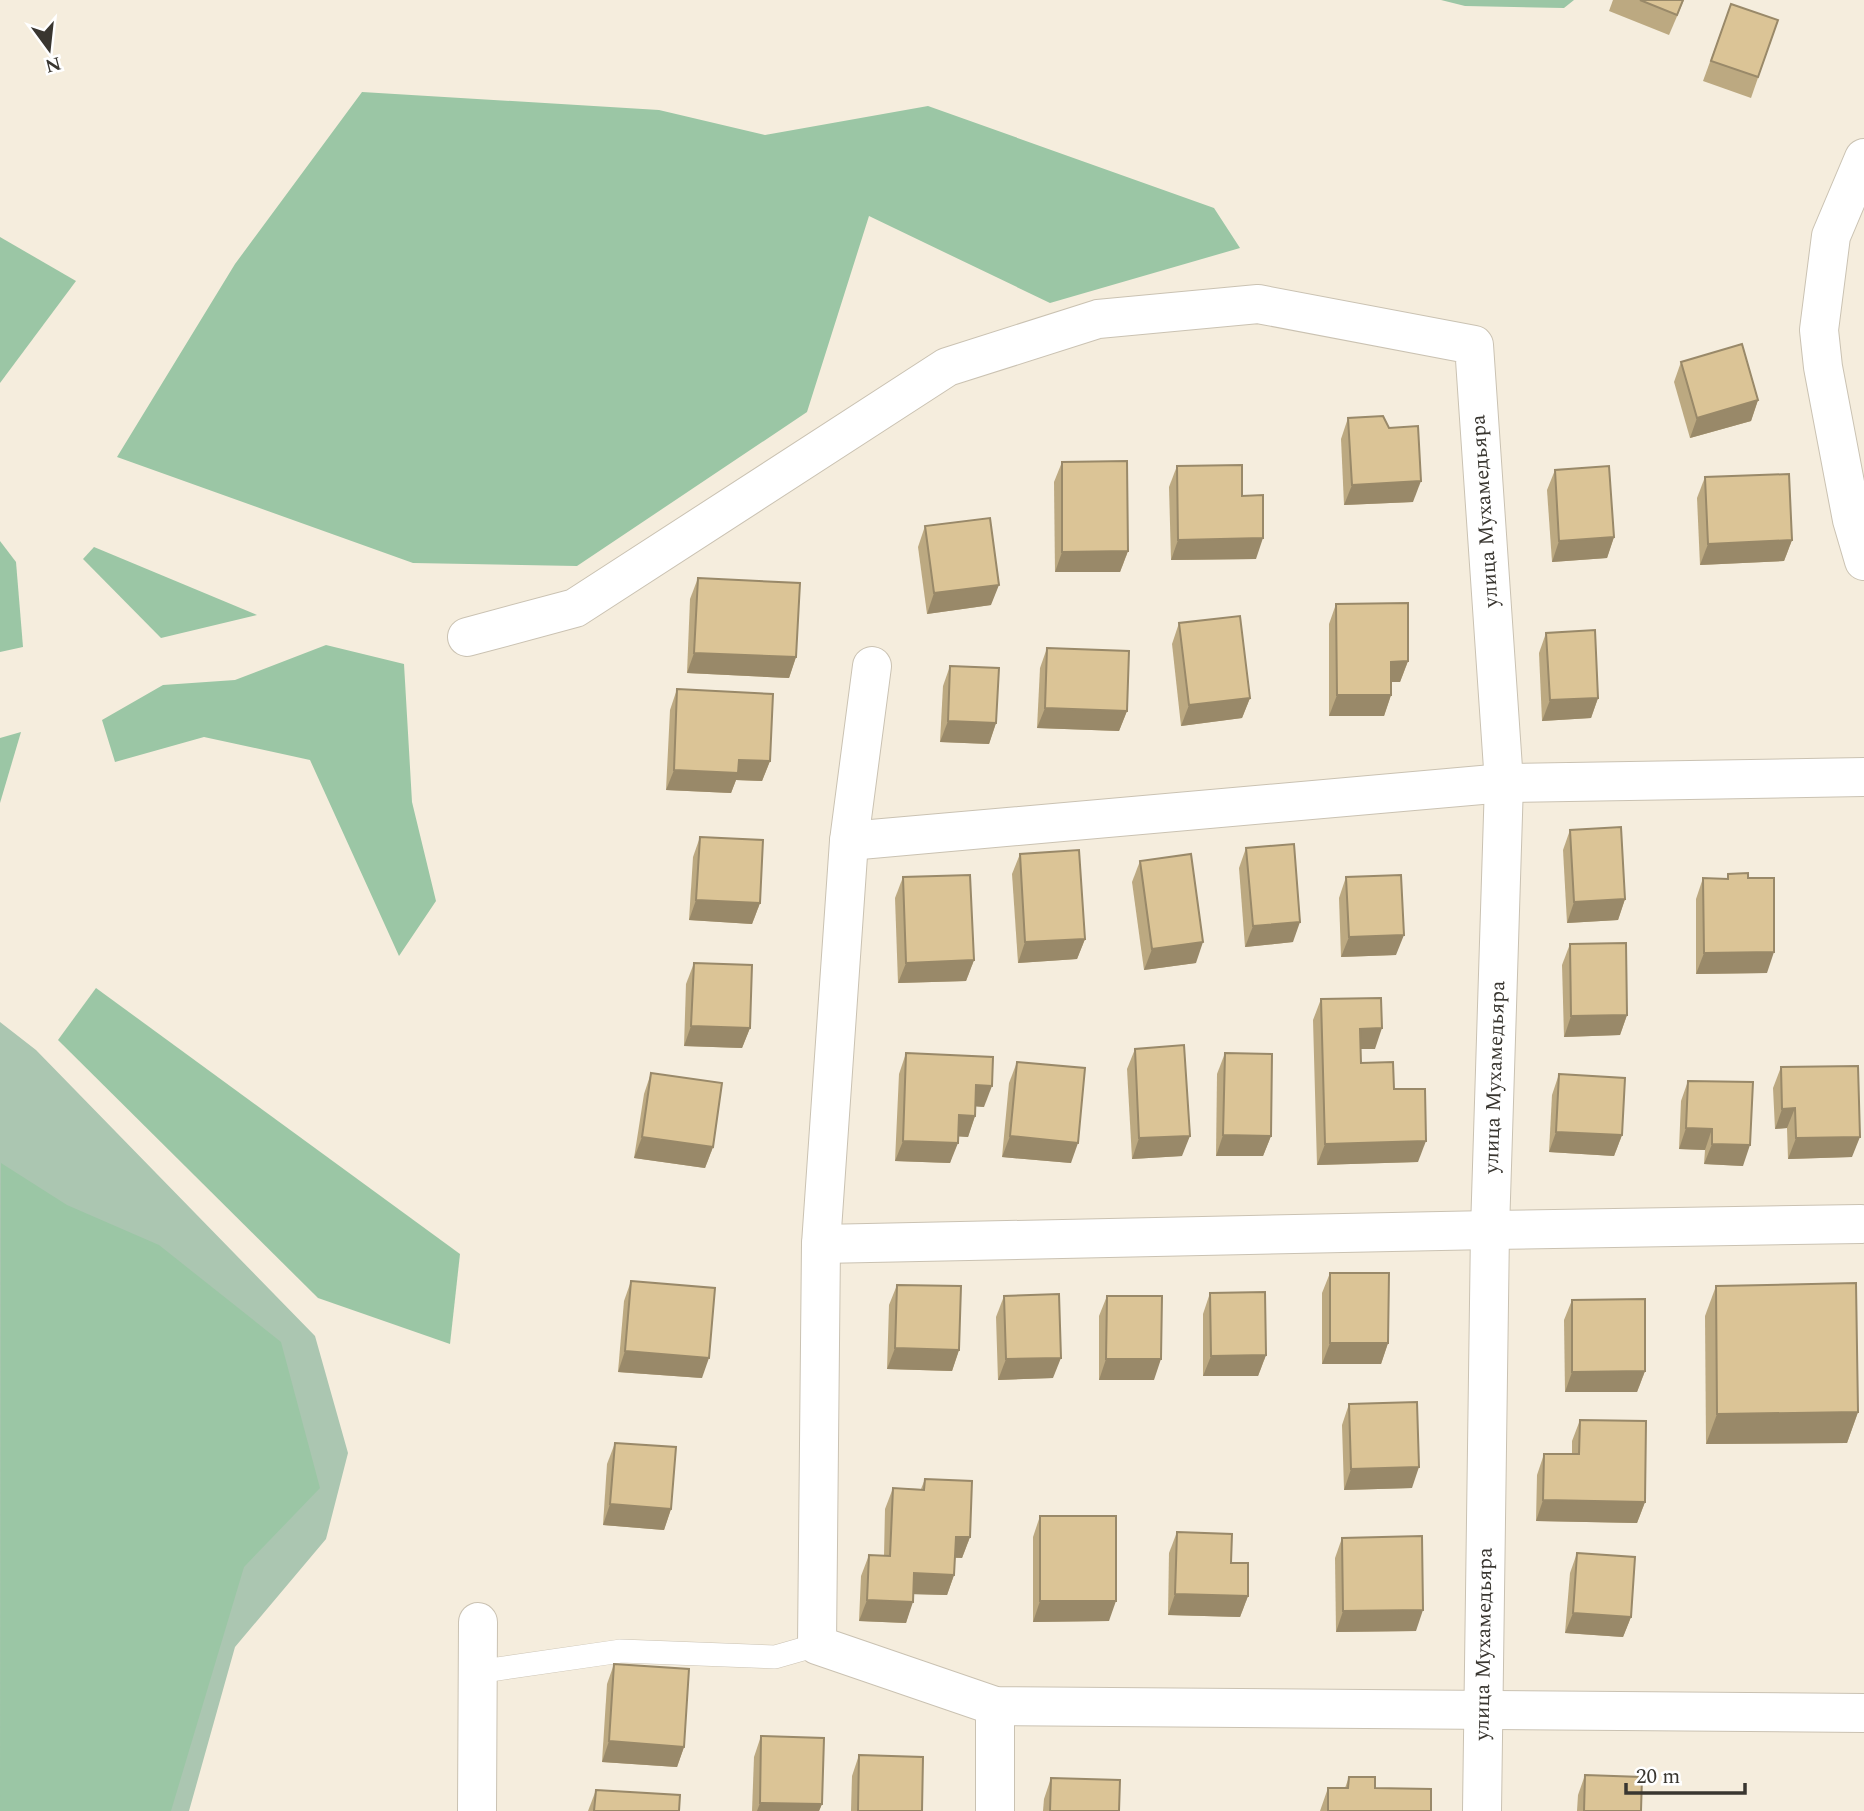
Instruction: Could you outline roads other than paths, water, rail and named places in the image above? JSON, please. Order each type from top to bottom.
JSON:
[{"type":"street","points":[[1864,158],[1831,236],[1819,330],[1823,367],[1852,520],[1864,561]]},
{"type":"street","name":"улица Мухамедьяра","points":[[467,637],[575,608],[947,367],[1098,319],[1258,304],[1474,345],[1504,783],[1490,1230],[1482,1811]]},
{"type":"street","points":[[872,666],[849,841],[821,1244],[817,1645],[995,1706],[1864,1713]]},
{"type":"street","points":[[849,841],[1504,783],[1864,777]]},
{"type":"street","points":[[821,1244],[1861,1224]]},
{"type":"street","points":[[477,1811],[478,1622]]},
{"type":"street","points":[[995,1706],[995,1811]]},
{"type":"lane","points":[[477,1672],[621,1651],[775,1657],[817,1645]]}]
